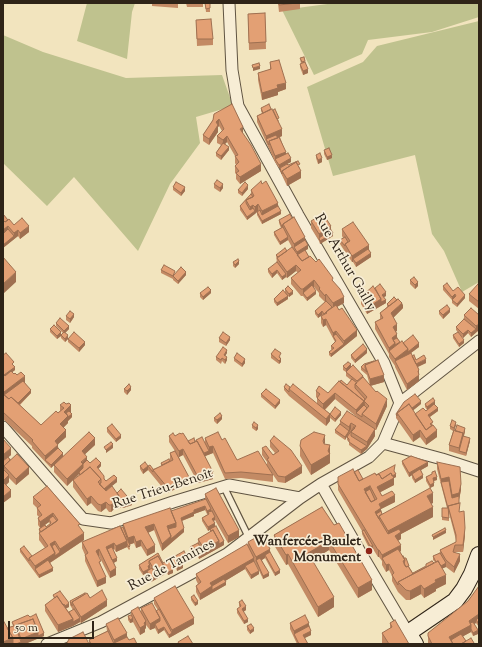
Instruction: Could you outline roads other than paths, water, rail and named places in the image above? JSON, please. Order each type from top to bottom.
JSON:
[{"type":"main road","points":[[412,638],[455,601],[464,589],[472,574],[479,555]]},
{"type":"street","name":"Rue Arthur Gailly","points":[[229,3],[232,70],[238,106],[298,215],[384,362],[400,403]]},
{"type":"street","points":[[300,498],[369,457],[383,443],[400,403],[473,344],[479,341]]},
{"type":"street","name":"Rue Trieu-Benoît","points":[[3,427],[83,519],[111,523],[229,485],[300,498]]},
{"type":"street","points":[[383,443],[479,471]]},
{"type":"street","points":[[322,484],[363,557],[412,638]]},
{"type":"street","name":"Rue de Tamines","points":[[47,644],[100,622],[227,554],[300,498]]},
{"type":"lane","points":[[224,486],[249,538]]},
{"type":"place","name":"Wanfercée-Baulet Monument","points":[[369,551]]}]
